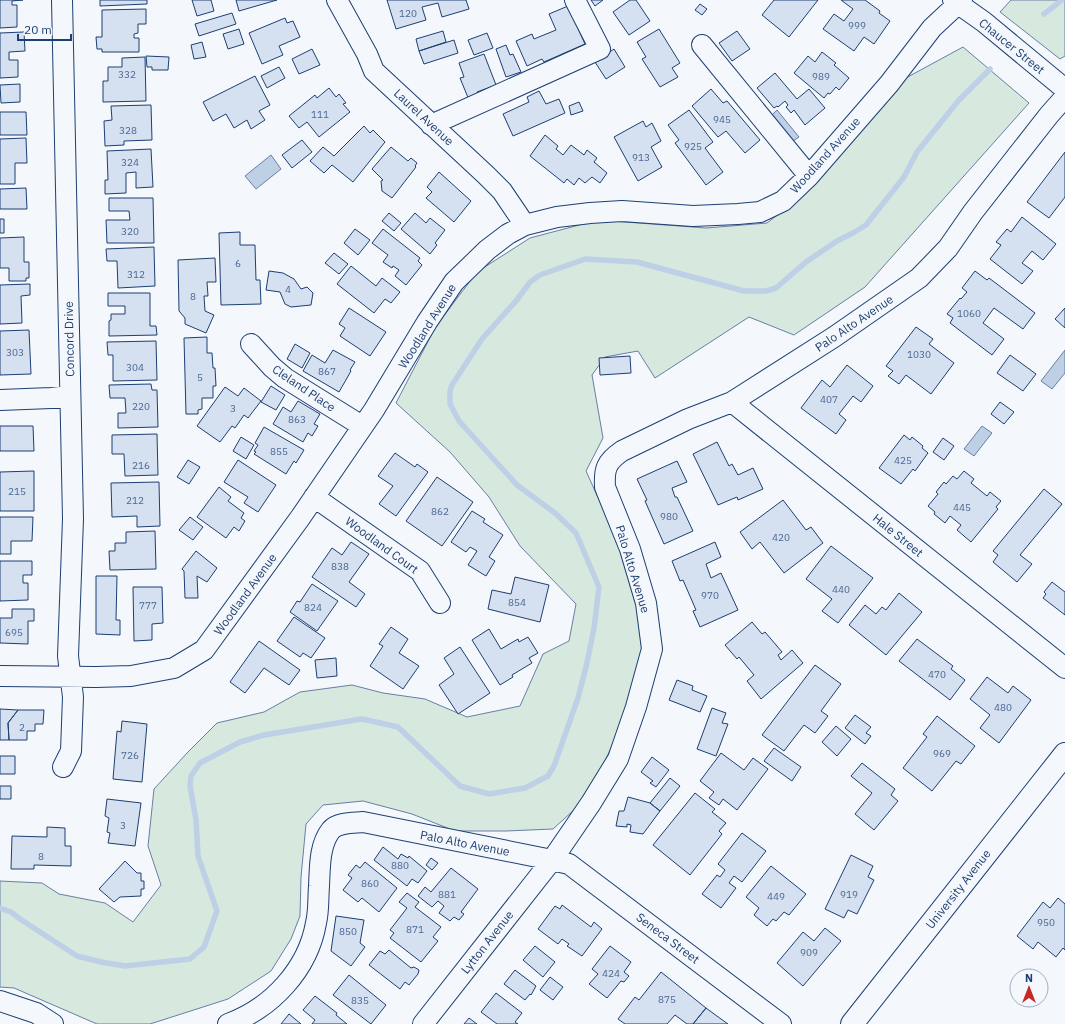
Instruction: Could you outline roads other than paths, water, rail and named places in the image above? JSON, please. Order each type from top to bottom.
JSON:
[{"type":"main road","name":"University Avenue","points":[[852,1024],[1065,754]]},
{"type":"street","name":"Concord Drive","points":[[62,0],[73,525],[68,656],[73,697],[71,751],[63,767]]},
{"type":"street","name":"Laurel Avenue","points":[[337,0],[367,54],[374,71],[497,185],[525,225]]},
{"type":"street","points":[[431,124],[600,50],[575,0]]},
{"type":"street","name":"Chaucer Street","points":[[958,1],[1065,89]]},
{"type":"street","name":"Woodland Avenue","points":[[0,676],[131,676],[174,668],[204,650],[314,497],[378,404],[427,322],[454,282],[487,250],[508,234],[525,225],[557,217],[622,211],[693,216],[760,212],[783,201],[809,176],[889,84],[932,28],[958,1]]},
{"type":"street","points":[[702,45],[809,176]]},
{"type":"street","name":"Palo Alto Avenue","points":[[228,1024],[252,1013],[273,997],[288,982],[300,966],[313,936],[317,922],[321,857],[324,842],[332,829],[346,823],[363,822],[552,860],[591,804],[618,759],[636,707],[652,649],[646,603],[630,549],[605,487],[604,477],[606,467],[612,458],[622,451],[688,419],[732,402],[834,337],[919,278],[948,248],[973,212],[1049,115],[1065,97]]},
{"type":"street","name":"Cleland Place","points":[[251,344],[272,367],[285,378],[362,426]]},
{"type":"street","points":[[0,400],[70,396]]},
{"type":"street","name":"Hale Street","points":[[732,402],[1065,668]]},
{"type":"street","name":"Woodland Court","points":[[314,497],[420,571],[440,603]]},
{"type":"street","name":"Lytton Avenue","points":[[423,1024],[552,860]]},
{"type":"street","name":"Seneca Street","points":[[552,860],[569,864],[781,1024]]},
{"type":"street","points":[[0,1001],[36,1013],[53,1024]]},
{"type":"water","points":[[777,110],[799,137],[793,141],[772,115]]},
{"type":"water","points":[[271,155],[281,169],[256,189],[245,176]]},
{"type":"water","points":[[1065,350],[1065,373],[1052,389],[1041,381]]},
{"type":"water","points":[[982,426],[992,433],[974,456],[964,449]]},
{"type":"waterway","points":[[1044,14],[1062,0]]},
{"type":"waterway","points":[[0,908],[11,912],[77,956],[125,966],[190,959],[204,947],[217,911],[198,856],[196,820],[190,786],[191,776],[200,763],[240,742],[264,735],[362,719],[398,727],[460,786],[489,794],[525,788],[548,776],[554,766],[578,698],[594,628],[599,587],[576,533],[555,513],[517,485],[459,421],[450,404],[450,391],[452,385],[482,339],[516,301],[530,282],[540,275],[585,259],[637,262],[744,291],[766,291],[776,288],[806,262],[837,241],[866,225],[904,177],[917,152],[959,100],[990,69]]}]
